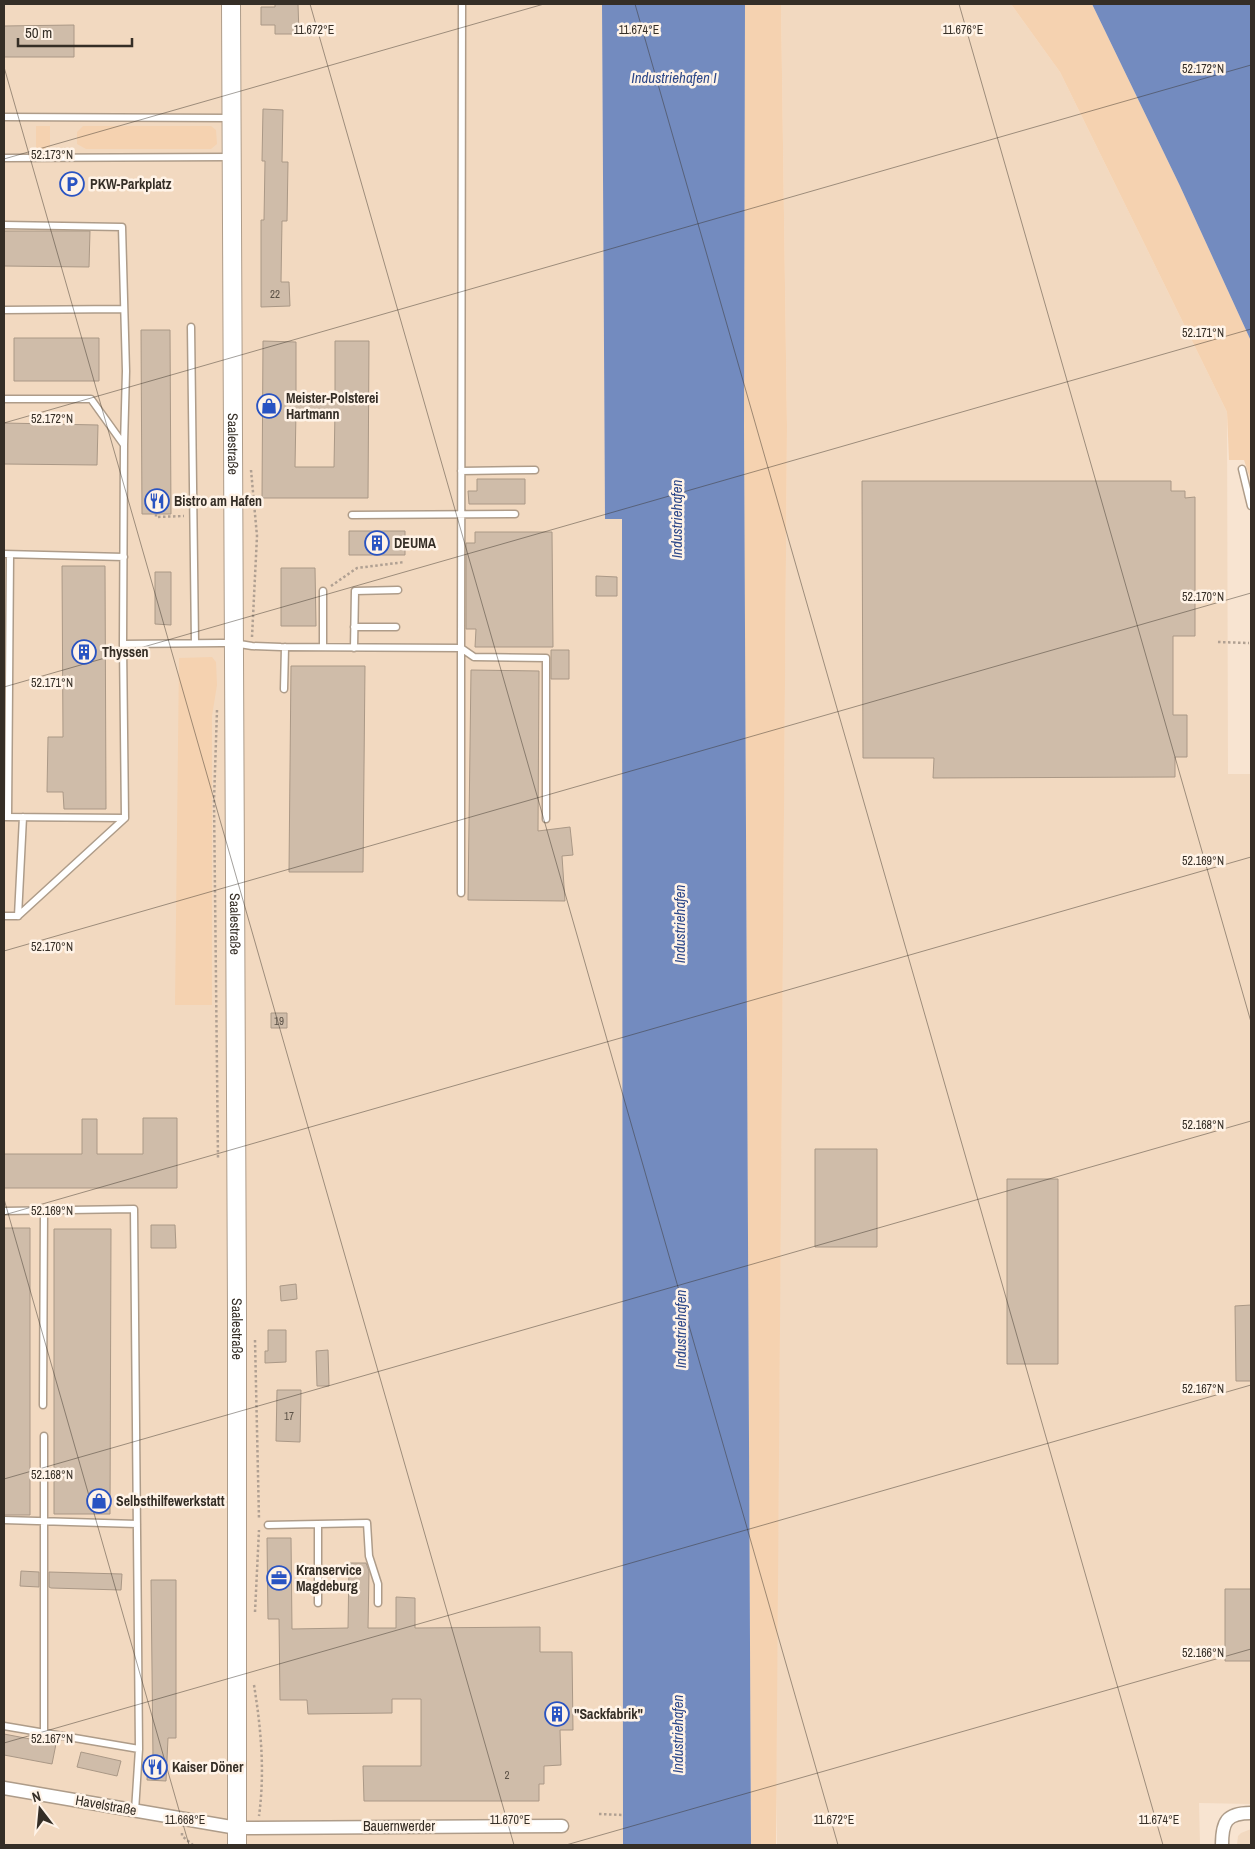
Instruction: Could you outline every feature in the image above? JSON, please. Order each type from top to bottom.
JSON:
[{"type":"main road","name":"Saalestraße","points":[[231,4],[237,1305],[237,1837]]},
{"type":"street","name":"Havelstraße","points":[[4,1788],[135,1810],[237,1837]]},
{"type":"street","points":[[1222,1845],[1224,1824],[1232,1816],[1251,1813]]},
{"type":"street","name":"Bauernwerder","points":[[237,1837],[562,1826]]},
{"type":"lane","points":[[461,893],[462,4]]},
{"type":"lane","points":[[4,117],[231,118]]},
{"type":"lane","points":[[4,158],[231,157]]},
{"type":"lane","points":[[4,225],[122,227],[126,371],[123,644],[126,818],[18,916],[4,916]]},
{"type":"lane","points":[[4,310],[124,309]]},
{"type":"lane","points":[[191,327],[195,643]]},
{"type":"lane","points":[[4,399],[92,399],[124,445]]},
{"type":"lane","points":[[1242,469],[1251,506]]},
{"type":"lane","points":[[461,471],[536,470]]},
{"type":"lane","points":[[352,515],[514,514]]},
{"type":"lane","points":[[124,557],[7,555],[6,817],[126,818]]},
{"type":"lane","points":[[323,590],[324,647]]},
{"type":"lane","points":[[354,648],[355,591],[398,590]]},
{"type":"lane","points":[[354,627],[396,627]]},
{"type":"lane","points":[[123,644],[233,643],[252,646],[285,647],[461,648],[474,657],[546,658],[546,819]]},
{"type":"lane","points":[[284,689],[285,647]]},
{"type":"lane","points":[[18,916],[23,817]]},
{"type":"lane","points":[[4,1211],[134,1209],[139,1750],[135,1810]]},
{"type":"lane","points":[[43,1405],[44,1210]]},
{"type":"lane","points":[[44,1436],[44,1733]]},
{"type":"lane","points":[[4,1520],[137,1524]]},
{"type":"lane","points":[[268,1525],[367,1523],[369,1556],[378,1584],[378,1603]]},
{"type":"lane","points":[[318,1524],[318,1603]]},
{"type":"lane","points":[[4,1726],[139,1750]]},
{"type":"path","points":[[156,514],[156,517],[193,516]]},
{"type":"path","points":[[323,590],[358,568],[405,562]]},
{"type":"path","points":[[1218,642],[1249,643]]},
{"type":"path","points":[[599,1814],[623,1815]]},
{"type":"shaded area","points":[[4,4],[602,4],[605,518],[622,519],[623,1845],[4,1845]]},
{"type":"shaded area","points":[[745,4],[781,4],[787,426],[776,1845],[751,1845],[744,426]]},
{"type":"shaded area","points":[[781,4],[1011,4],[1060,72],[1227,412],[1228,774],[1251,774],[1251,1804],[1199,1803],[1200,1845],[777,1845],[787,426]]},
{"type":"shaded area","points":[[1011,4],[1092,4],[1180,186],[1251,341],[1251,481],[1244,460],[1229,460],[1227,412],[1060,72]]},
{"type":"shaded area","points":[[36,126],[50,126],[50,149],[36,150]]},
{"type":"shaded area","points":[[83,126],[211,126],[216,130],[217,144],[211,149],[86,149],[77,144],[77,132]]},
{"type":"shaded area","points":[[212,657],[216,662],[217,685],[212,716],[212,1005],[175,1005],[179,658]]},
{"type":"shaded area","points":[[1251,1829],[1251,1845],[1237,1845],[1238,1836]]},
{"type":"water","name":"Industriehafen I","points":[[602,4],[745,4],[744,426],[751,1845],[623,1845],[622,519],[605,519]]},
{"type":"water","points":[[1092,4],[1251,4],[1251,341],[1180,186]]},
{"type":"building","points":[[275,4],[298,4],[299,34],[275,34],[275,25],[261,25],[261,7],[275,7]]},
{"type":"building","points":[[74,25],[74,57],[4,57],[4,26]]},
{"type":"building","points":[[263,109],[283,110],[282,162],[288,162],[287,221],[282,221],[281,282],[289,282],[290,306],[261,307],[261,220],[264,220],[265,161],[262,161]]},
{"type":"building","points":[[4,231],[90,231],[89,267],[4,266]]},
{"type":"building","points":[[141,330],[170,330],[171,514],[142,514]]},
{"type":"building","points":[[14,338],[99,338],[99,381],[14,381]]},
{"type":"building","points":[[263,341],[296,342],[296,398],[335,399],[335,341],[369,341],[368,498],[262,498]],"holes":[[[296,411],[335,411],[334,467],[295,467]]]},
{"type":"building","points":[[4,423],[98,425],[97,465],[4,464]]},
{"type":"building","points":[[477,479],[525,479],[525,504],[469,504],[468,491],[477,491]]},
{"type":"building","points":[[862,481],[1171,481],[1171,491],[1185,491],[1185,498],[1195,497],[1195,636],[1173,636],[1173,715],[1187,715],[1187,757],[1175,757],[1175,777],[933,778],[934,758],[863,758]]},
{"type":"building","name":"DEUMA","points":[[349,531],[405,531],[405,555],[349,555]]},
{"type":"building","points":[[475,532],[552,532],[553,647],[475,647],[476,629],[466,629],[466,543],[475,543]]},
{"type":"building","name":"Thyssen","points":[[62,566],[105,566],[106,809],[64,809],[63,792],[47,792],[48,737],[63,737]]},
{"type":"building","points":[[281,568],[315,568],[316,626],[281,626]]},
{"type":"building","points":[[155,572],[171,572],[171,625],[155,624]]},
{"type":"building","points":[[596,576],[617,577],[617,596],[596,596]]},
{"type":"building","points":[[551,650],[569,650],[569,679],[551,679]]},
{"type":"building","points":[[291,666],[365,666],[363,872],[289,872]]},
{"type":"building","points":[[471,670],[539,671],[538,831],[570,827],[573,855],[562,856],[565,901],[468,900]]},
{"type":"building","points":[[271,1013],[287,1013],[287,1028],[271,1028]]},
{"type":"building","points":[[143,1118],[177,1118],[177,1188],[4,1188],[4,1154],[82,1154],[82,1119],[97,1119],[97,1154],[143,1154]]},
{"type":"building","points":[[815,1149],[877,1149],[877,1247],[815,1247]]},
{"type":"building","points":[[1007,1179],[1058,1179],[1058,1364],[1007,1364]]},
{"type":"building","points":[[151,1225],[175,1225],[176,1248],[151,1248]]},
{"type":"building","points":[[4,1228],[30,1228],[30,1515],[4,1515]]},
{"type":"building","points":[[54,1229],[111,1229],[110,1514],[54,1514]]},
{"type":"building","points":[[296,1284],[297,1299],[281,1301],[280,1286]]},
{"type":"building","points":[[1251,1305],[1251,1381],[1236,1381],[1235,1306]]},
{"type":"building","points":[[268,1330],[286,1330],[286,1362],[265,1363],[265,1351],[268,1351]]},
{"type":"building","points":[[328,1350],[329,1386],[317,1386],[316,1351]]},
{"type":"building","points":[[277,1390],[301,1390],[300,1442],[276,1441]]},
{"type":"building","points":[[267,1538],[291,1538],[292,1629],[348,1628],[349,1563],[366,1563],[369,1571],[368,1628],[396,1628],[396,1597],[415,1598],[415,1628],[540,1627],[540,1652],[572,1652],[573,1730],[560,1730],[561,1765],[544,1766],[544,1784],[539,1784],[539,1801],[364,1801],[363,1766],[421,1766],[421,1699],[392,1699],[392,1713],[308,1714],[307,1700],[280,1700],[279,1619],[268,1619]]},
{"type":"building","points":[[21,1571],[39,1572],[39,1587],[20,1586]]},
{"type":"building","points":[[49,1572],[122,1574],[121,1590],[51,1588],[49,1587]]},
{"type":"building","points":[[151,1580],[176,1580],[176,1738],[168,1738],[166,1781],[147,1780],[148,1759],[153,1759]]},
{"type":"building","points":[[1225,1589],[1251,1589],[1251,1661],[1225,1661]]},
{"type":"building","points":[[4,1734],[56,1744],[52,1764],[4,1755]]},
{"type":"building","points":[[81,1752],[121,1761],[117,1776],[77,1767]]},
{"type":"place","name":"PKW-Parkplatz","points":[[72,184]]},
{"type":"place","name":"Meister-Polsterei Hartmann","points":[[269,406]]},
{"type":"place","name":"Bistro am Hafen","points":[[157,501]]},
{"type":"place","name":"DEUMA","points":[[377,543]]},
{"type":"place","name":"Thyssen","points":[[84,652]]},
{"type":"place","name":"Selbsthilfewerkstatt","points":[[99,1501]]},
{"type":"place","name":"Kranservice Magdeburg","points":[[279,1578]]},
{"type":"place","name":"\"Sackfabrik\"","points":[[557,1714]]},
{"type":"place","name":"Kaiser Döner","points":[[155,1767]]},
{"type":"water label","name":"Industriehafen","points":[[676,519]]},
{"type":"water label","name":"Industriehafen","points":[[679,924]]},
{"type":"water label","name":"Industriehafen","points":[[680,1329]]},
{"type":"water label","name":"Industriehafen","points":[[677,1734]]}]
